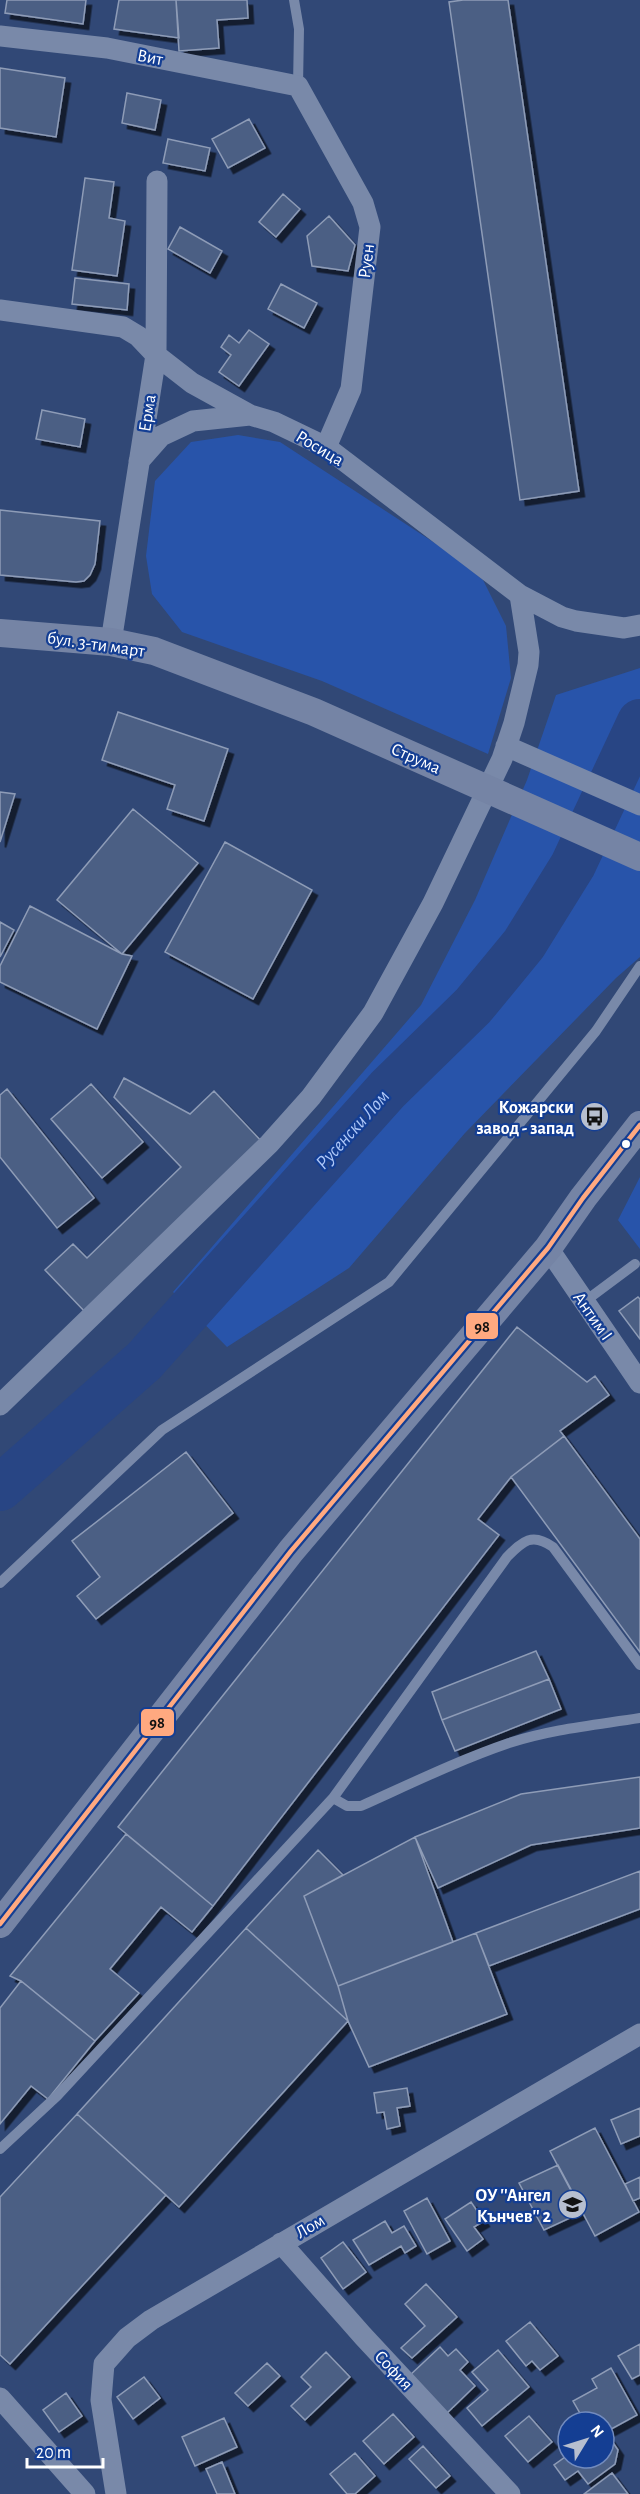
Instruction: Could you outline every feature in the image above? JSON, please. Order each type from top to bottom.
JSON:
[{"type":"street","name":"Вит","points":[[0,36],[107,48],[298,86]]},
{"type":"street","name":"Руен","points":[[298,86],[363,203],[370,227],[351,389],[326,447]]},
{"type":"street","name":"Ерма","points":[[111,642],[156,355],[157,181]]},
{"type":"street","name":"Росица","points":[[0,310],[123,327],[138,336],[156,355],[192,383],[250,415],[273,422],[326,447],[520,594],[562,617],[586,623],[632,627]]},
{"type":"street","points":[[139,461],[161,436],[194,421],[250,415]]},
{"type":"street","points":[[0,1405],[269,1144],[311,1097],[373,1012],[422,923],[502,759],[524,685],[530,652],[520,594]]},
{"type":"street","name":"бул. 3-ти март","points":[[0,633],[111,642],[154,651],[189,664]]},
{"type":"street","name":"Струма","points":[[189,664],[314,712],[640,857]]},
{"type":"street","points":[[506,746],[640,805]]},
{"type":"street","points":[[0,1924],[291,1551],[548,1248],[583,1198],[640,1125]]},
{"type":"street","name":"Антим I","points":[[548,1248],[640,1383]]},
{"type":"street","name":"Лом","points":[[116,2494],[101,2400],[104,2364],[127,2338],[151,2320],[640,2034]]},
{"type":"street","name":"София","points":[[281,2243],[363,2336],[510,2494]]},
{"type":"street","points":[[0,2398],[85,2494]]},
{"type":"lane","points":[[294,0],[299,30],[298,86]]},
{"type":"lane","points":[[0,1582],[162,1430],[389,1282],[596,1030],[640,966]]},
{"type":"lane","points":[[584,1302],[635,1264]]},
{"type":"lane","points":[[0,2150],[57,2096],[333,1798],[507,1557],[520,1544],[533,1539],[544,1540],[553,1547],[640,1665]]},
{"type":"lane","points":[[333,1798],[347,1806],[361,1806],[459,1762],[509,1743],[549,1732],[640,1718]]},
{"type":"shaded area","points":[[238,435],[280,442],[447,551],[483,580],[506,626],[511,678],[488,754],[322,681],[182,632],[152,594],[146,556],[155,481],[191,442]]},
{"type":"shaded area","points":[[640,668],[640,957],[616,978],[465,1133],[349,1268],[227,1347],[173,1292],[421,1005],[475,900],[527,780],[556,695]]},
{"type":"shaded area","points":[[640,1177],[640,1249],[618,1220]]},
{"type":"building","points":[[7,0],[86,0],[83,24],[5,13]]},
{"type":"building","points":[[119,0],[176,0],[179,38],[114,29]]},
{"type":"building","points":[[176,0],[247,0],[248,18],[217,20],[219,48],[179,51]]},
{"type":"building","points":[[508,0],[579,491],[520,500],[449,2]]},
{"type":"building","points":[[0,68],[65,78],[56,137],[0,128]]},
{"type":"building","points":[[127,93],[161,100],[155,130],[122,123]]},
{"type":"building","points":[[249,119],[265,148],[228,168],[212,139]]},
{"type":"building","points":[[168,139],[210,148],[205,171],[163,163]]},
{"type":"building","points":[[85,178],[114,182],[109,218],[125,221],[117,276],[72,270]]},
{"type":"building","points":[[283,194],[300,209],[276,237],[259,222]]},
{"type":"building","points":[[329,216],[355,245],[348,271],[312,266],[307,236]]},
{"type":"building","points":[[180,227],[222,251],[210,273],[168,249]]},
{"type":"building","points":[[75,278],[129,284],[127,310],[72,304]]},
{"type":"building","points":[[281,284],[317,303],[304,328],[268,309]]},
{"type":"building","points":[[249,330],[269,344],[239,386],[219,372],[231,355],[221,347],[229,335],[239,343]]},
{"type":"building","points":[[42,410],[85,419],[80,447],[36,439]]},
{"type":"building","points":[[0,510],[100,521],[95,564],[90,575],[84,581],[76,582],[0,575]]},
{"type":"building","points":[[118,712],[228,749],[204,821],[167,809],[175,785],[102,760]]},
{"type":"building","points":[[0,792],[15,794],[0,842]]},
{"type":"building","points":[[133,809],[198,863],[122,954],[57,900]]},
{"type":"building","points":[[225,842],[312,890],[253,999],[165,952]]},
{"type":"building","points":[[30,906],[122,954],[132,956],[97,1029],[0,982],[0,966]]},
{"type":"building","points":[[0,922],[14,930],[0,957]]},
{"type":"building","points":[[124,1078],[190,1114],[214,1091],[264,1144],[87,1314],[45,1270],[73,1244],[87,1258],[181,1167],[114,1097]]},
{"type":"building","points":[[91,1084],[143,1142],[102,1178],[51,1119]]},
{"type":"building","points":[[7,1089],[94,1198],[57,1228],[0,1157],[0,1095]]},
{"type":"building","points":[[638,1297],[640,1299],[640,1339],[619,1311]]},
{"type":"building","points":[[517,1327],[587,1382],[595,1376],[609,1395],[560,1431],[564,1436],[511,1477],[478,1519],[499,1535],[213,1906],[118,1827]]},
{"type":"building","points":[[564,1436],[640,1539],[640,1652],[511,1477]]},
{"type":"building","points":[[186,1452],[233,1513],[96,1619],[77,1596],[100,1577],[72,1541]]},
{"type":"building","points":[[536,1651],[549,1679],[442,1720],[432,1692]]},
{"type":"building","points":[[549,1679],[561,1709],[455,1751],[442,1720]]},
{"type":"building","points":[[640,1777],[640,1828],[531,1845],[438,1888],[415,1837],[521,1794]]},
{"type":"building","points":[[126,1834],[213,1906],[192,1932],[161,1907],[110,1969],[139,1993],[95,2041],[21,1981],[10,1976]]},
{"type":"building","points":[[415,1837],[453,1942],[338,1986],[304,1896]]},
{"type":"building","points":[[318,1850],[343,1875],[304,1896],[338,1986],[348,2021],[246,1928]]},
{"type":"building","points":[[640,1871],[640,1909],[489,1966],[476,1933]]},
{"type":"building","points":[[246,1928],[348,2021],[179,2207],[77,2114]]},
{"type":"building","points":[[476,1933],[507,2014],[369,2067],[348,2021],[338,1986]]},
{"type":"building","points":[[21,1981],[95,2041],[48,2099],[31,2086],[0,2124],[0,2008]]},
{"type":"building","points":[[407,2088],[410,2106],[397,2108],[400,2126],[387,2129],[384,2112],[377,2113],[374,2093]]},
{"type":"building","points":[[640,2108],[640,2136],[621,2144],[611,2120]]},
{"type":"building","points":[[77,2114],[166,2195],[10,2364],[0,2355],[0,2197]]},
{"type":"building","points":[[595,2128],[639,2212],[595,2236],[550,2151]]},
{"type":"building","points":[[558,2165],[583,2212],[544,2230],[519,2183]]},
{"type":"building","points":[[640,2177],[640,2198],[633,2201],[625,2184]]},
{"type":"building","points":[[427,2198],[450,2241],[427,2254],[404,2211]]},
{"type":"building","points":[[471,2202],[484,2221],[474,2227],[483,2239],[467,2251],[445,2219]]},
{"type":"building","points":[[385,2221],[392,2233],[404,2226],[416,2246],[405,2253],[401,2246],[369,2265],[353,2240]]},
{"type":"building","points":[[343,2242],[366,2272],[343,2289],[321,2258]]},
{"type":"building","points":[[426,2284],[457,2317],[412,2358],[401,2348],[425,2326],[405,2304]]},
{"type":"building","points":[[530,2322],[558,2356],[540,2370],[532,2361],[526,2366],[506,2341]]},
{"type":"building","points":[[640,2344],[640,2375],[632,2379],[618,2356]]},
{"type":"building","points":[[440,2347],[448,2356],[456,2349],[468,2362],[460,2370],[475,2386],[445,2415],[408,2377]]},
{"type":"building","points":[[498,2350],[529,2387],[482,2426],[467,2408],[488,2390],[472,2372]]},
{"type":"building","points":[[326,2352],[350,2377],[305,2420],[291,2406],[311,2387],[301,2377]]},
{"type":"building","points":[[267,2363],[280,2376],[248,2406],[235,2393]]},
{"type":"building","points":[[611,2368],[637,2415],[616,2426],[616,2410],[578,2410],[573,2401],[597,2388],[592,2379]]},
{"type":"building","points":[[144,2377],[160,2398],[133,2419],[117,2397]]},
{"type":"building","points":[[66,2393],[82,2416],[59,2432],[43,2410]]},
{"type":"building","points":[[393,2414],[414,2437],[384,2464],[363,2441]]},
{"type":"building","points":[[529,2416],[552,2442],[528,2462],[505,2436]]},
{"type":"building","points":[[224,2418],[237,2447],[195,2466],[182,2437]]},
{"type":"building","points":[[423,2446],[450,2476],[436,2488],[409,2459]]},
{"type":"building","points":[[355,2453],[375,2476],[355,2494],[347,2494],[330,2474]]},
{"type":"building","points":[[222,2462],[235,2494],[217,2494],[206,2469]]},
{"type":"building","points":[[558,2470],[607,2470],[588,2484],[578,2471],[565,2480]]},
{"type":"building","points":[[612,2473],[628,2494],[584,2494]]},
{"type":"waterway","name":"Русенски Лом","points":[[0,1488],[144,1361],[388,1089],[473,1006],[524,944],[573,865],[640,722]]},
{"type":"transit line","name":"98","points":[[0,1924],[291,1551],[548,1248],[583,1198],[640,1125]]},
{"type":"place","name":"Кожарски завод - запад","points":[[595,1117]]},
{"type":"place","name":"ОУ ''Ангел Кънчев'' 2","points":[[572,2205]]}]
